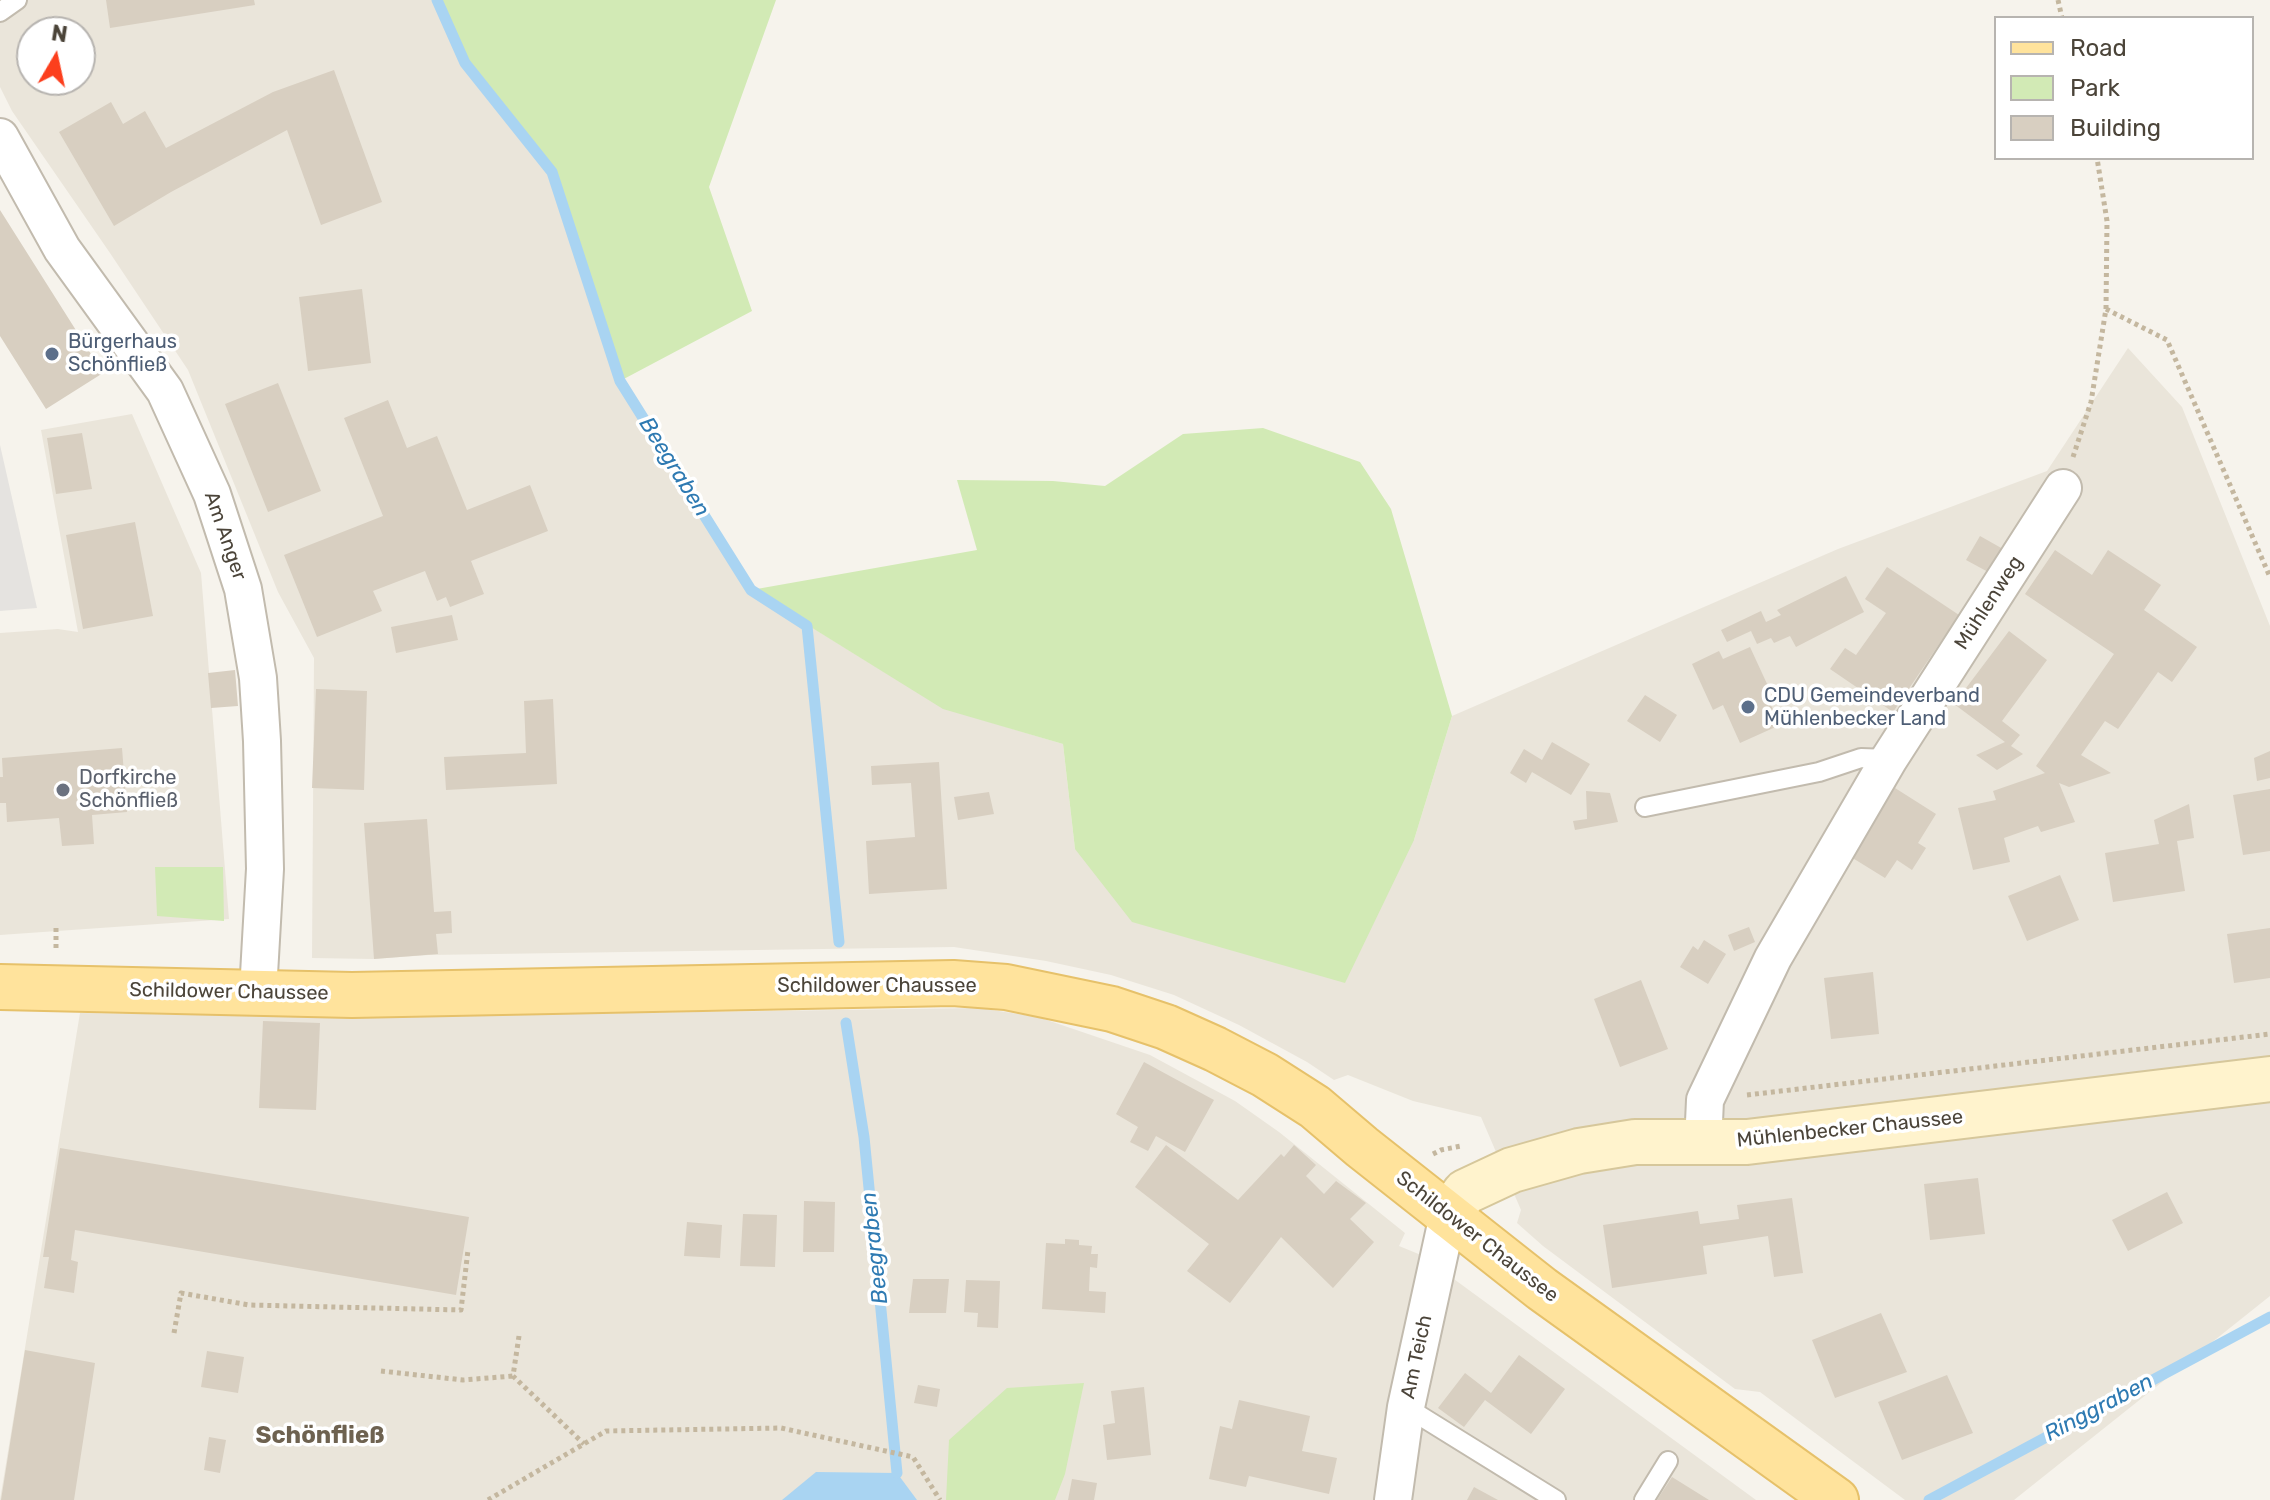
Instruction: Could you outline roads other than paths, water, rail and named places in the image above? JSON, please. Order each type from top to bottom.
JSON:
[{"type":"main road","name":"Schildower Chaussee","points":[[0,987],[352,995],[953,983],[1006,987],[1112,1009],[1166,1027],[1215,1049],[1265,1075],[1315,1107],[1542,1289],[1836,1500]]},
{"type":"main road","name":"Mühlenbecker Chaussee","points":[[1448,1215],[1465,1192],[1512,1170],[1579,1151],[1635,1142],[1703,1144],[1763,1141],[2270,1079]]},
{"type":"street","name":"Am Anger","points":[[0,137],[62,249],[165,391],[212,494],[243,589],[258,678],[262,741],[265,869],[258,992]]},
{"type":"street","name":"Mühlenweg","points":[[1703,1144],[1705,1100],[1773,958],[1889,759],[2063,488]]},
{"type":"street","name":"Am Teich","points":[[1393,1500],[1406,1407],[1448,1215]]},
{"type":"lane","points":[[0,12],[17,0]]},
{"type":"lane","points":[[1645,807],[1819,772],[1861,758],[1889,759]]},
{"type":"lane","points":[[1406,1407],[1556,1500]]},
{"type":"lane","points":[[1644,1500],[1668,1461]]},
{"type":"water","points":[[816,1472],[897,1473],[917,1500],[782,1500]]},
{"type":"waterway","name":"Beegraben","points":[[437,0],[465,63],[552,172],[620,381],[751,590],[807,626],[839,942]]},
{"type":"waterway","name":"Beegraben","points":[[846,1023],[864,1137],[897,1473]]},
{"type":"waterway","name":"Ringgraben","points":[[1929,1500],[2270,1317]]},
{"type":"place","name":"Bürgerhaus Schönfließ","points":[[52,354]]},
{"type":"place","name":"CDU Gemeindeverband Mühlenbecker Land","points":[[1748,707]]},
{"type":"place","name":"Dorfkirche Schönfließ","points":[[63,790]]},
{"type":"district","name":"Schönfließ","points":[[320,1436]]}]
